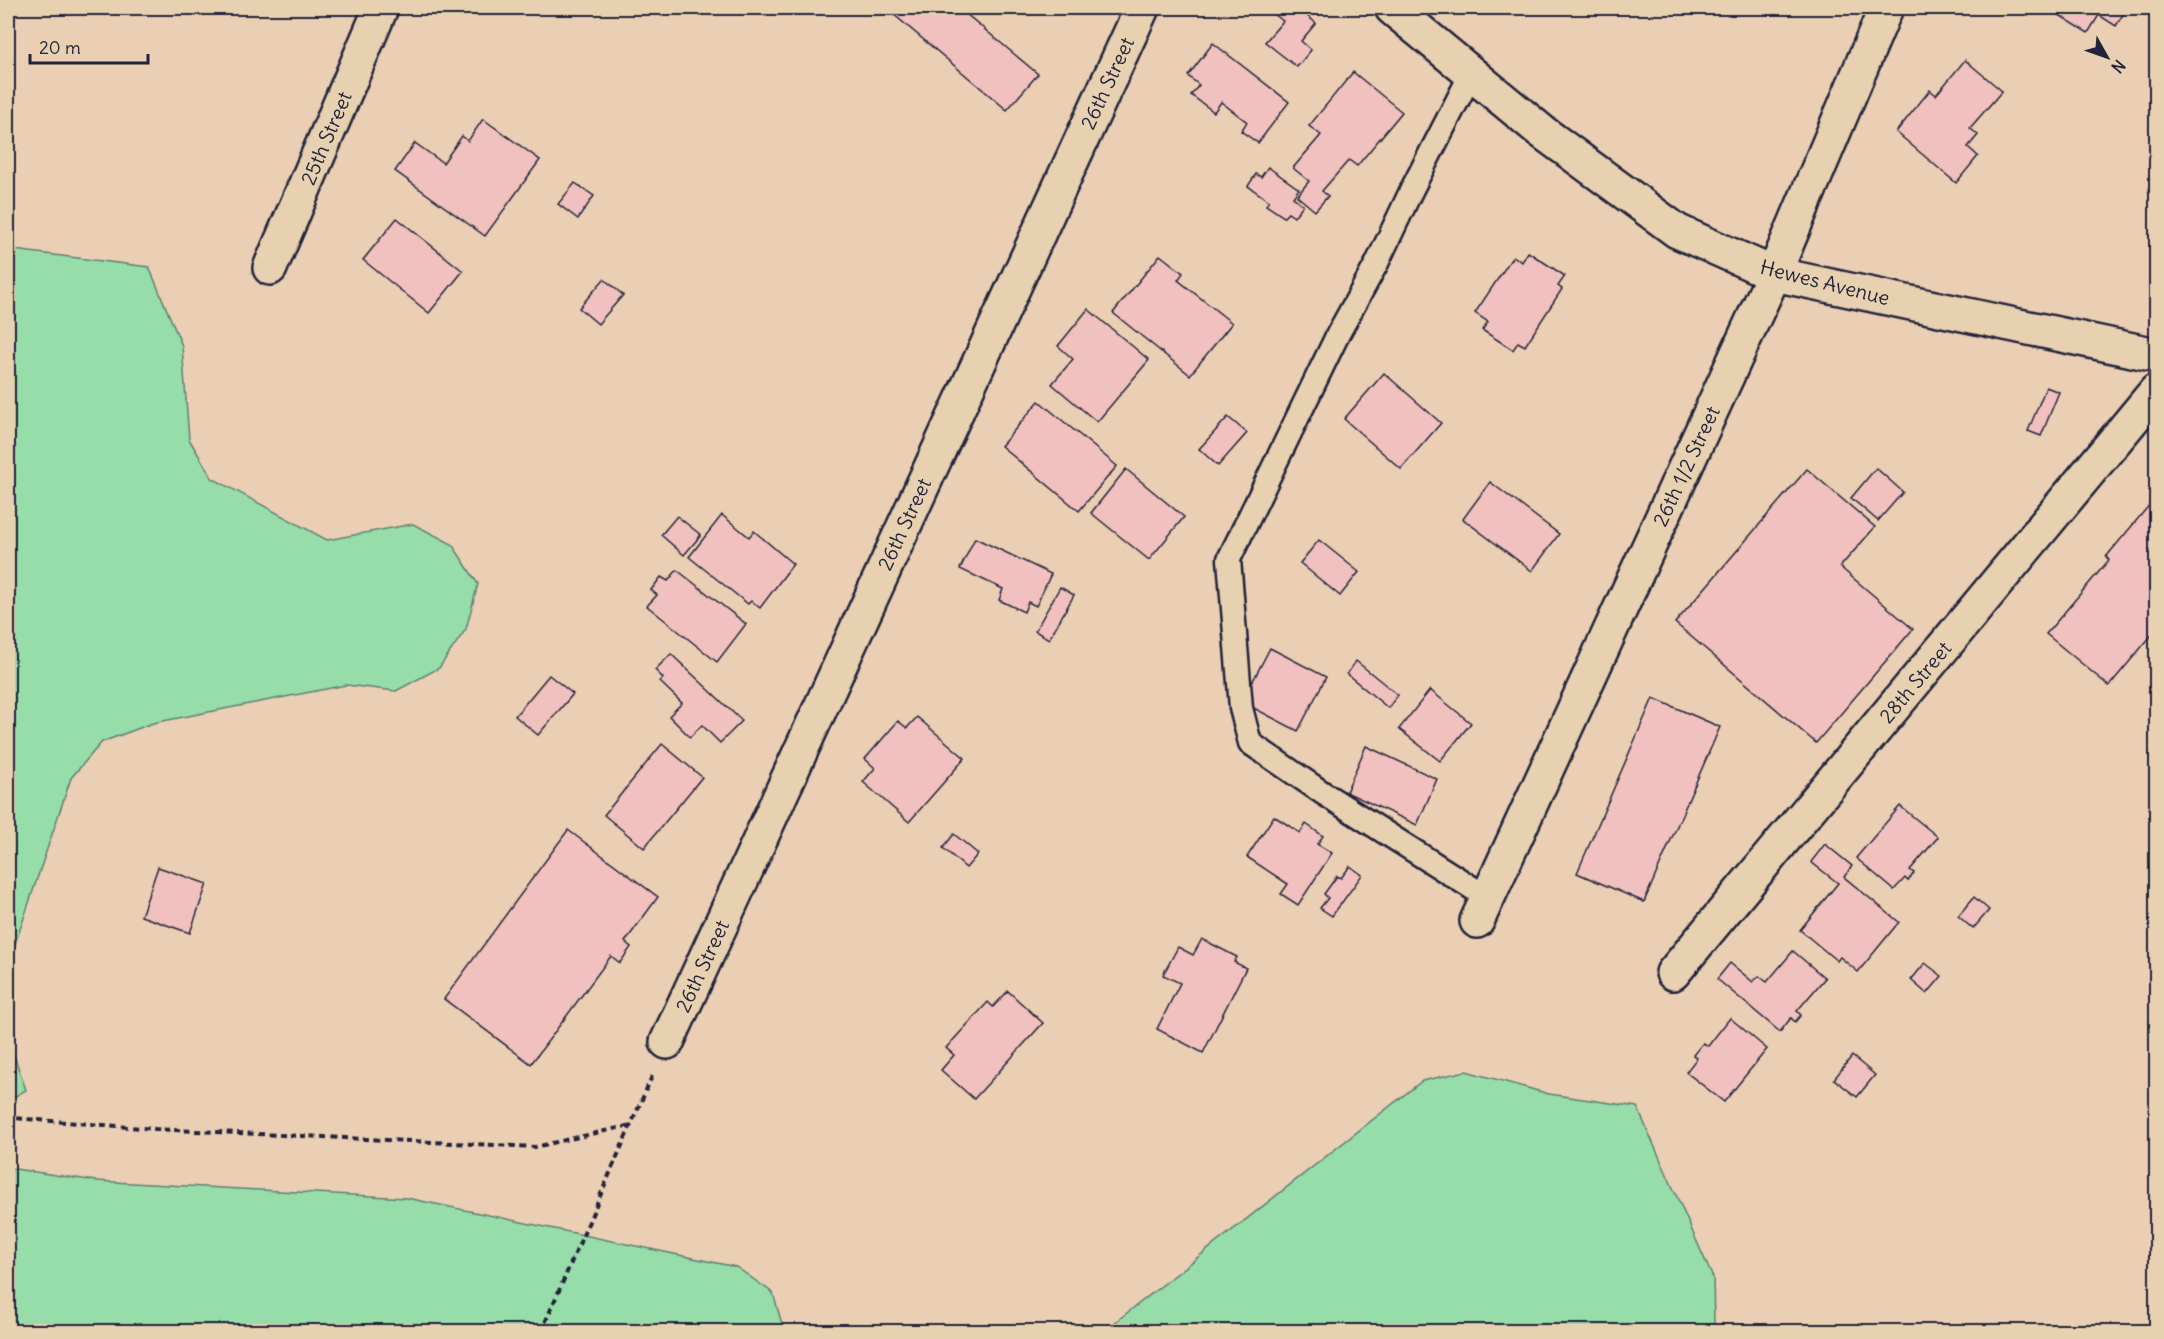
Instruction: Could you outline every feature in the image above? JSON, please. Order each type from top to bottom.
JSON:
[{"type":"street","name":"25th Street","points":[[270,268],[381,8]]},
{"type":"street","name":"26th Street","points":[[667,1042],[1142,8]]},
{"type":"street","name":"Hewes Avenue","points":[[1392,8],[1541,130],[1677,231],[1774,274],[2157,355]]},
{"type":"street","name":"26th 1/2 Street","points":[[1483,910],[1774,274],[1886,8]]},
{"type":"street","name":"28th Street","points":[[1673,973],[2157,391]]},
{"type":"lane","points":[[1471,74],[1377,263],[1338,334],[1229,559],[1241,708],[1250,743],[1323,793],[1483,910]]},
{"type":"path","points":[[541,1332],[667,1042]]},
{"type":"path","points":[[8,1114],[13,1118],[155,1129],[534,1147],[631,1125]]},
{"type":"green space","points":[[8,246],[14,250],[149,267],[182,346],[189,439],[212,478],[327,540],[413,524],[452,544],[478,584],[466,629],[439,668],[396,691],[346,685],[153,723],[102,742],[71,778],[8,965]]},
{"type":"green space","points":[[8,1038],[26,1090],[14,1097],[8,1094]]},
{"type":"green space","points":[[1466,1071],[1549,1094],[1637,1107],[1713,1278],[1714,1323],[1709,1331],[1104,1331],[1422,1081]]},
{"type":"green space","points":[[8,1168],[96,1181],[407,1198],[736,1267],[773,1293],[784,1331],[8,1331]]},
{"type":"building","points":[[886,8],[959,8],[1038,74],[1007,110]]},
{"type":"building","points":[[1280,8],[1297,8],[1316,23],[1301,41],[1311,50],[1297,67],[1265,42],[1283,21],[1274,14]]},
{"type":"building","points":[[2048,8],[2127,8],[2116,26],[2099,15],[2088,33]]},
{"type":"building","points":[[1213,43],[1289,102],[1258,143],[1241,131],[1247,122],[1221,102],[1214,112],[1191,95],[1199,85],[1188,76]]},
{"type":"building","points":[[1965,60],[2002,91],[1970,128],[1978,135],[1968,147],[1978,156],[1956,183],[1896,132],[1930,90],[1936,95]]},
{"type":"building","points":[[1353,72],[1402,112],[1357,166],[1349,160],[1322,191],[1328,196],[1315,211],[1297,196],[1309,181],[1293,168],[1321,135],[1309,126]]},
{"type":"building","points":[[483,119],[540,160],[485,236],[395,171],[415,143],[443,163],[462,136],[468,141]]},
{"type":"building","points":[[1268,167],[1299,189],[1293,197],[1303,205],[1294,217],[1288,213],[1284,217],[1266,205],[1269,201],[1248,186],[1256,174],[1261,177]]},
{"type":"building","points":[[575,183],[594,196],[578,219],[558,204]]},
{"type":"building","points":[[397,218],[463,271],[429,313],[363,260]]},
{"type":"building","points":[[1528,252],[1565,276],[1558,286],[1562,289],[1525,346],[1518,342],[1513,350],[1482,330],[1488,322],[1475,313],[1513,256],[1522,262]]},
{"type":"building","points":[[1160,255],[1183,273],[1178,280],[1232,323],[1190,375],[1113,313]]},
{"type":"building","points":[[604,279],[623,295],[598,324],[579,308]]},
{"type":"building","points":[[1088,309],[1149,360],[1097,422],[1052,384],[1073,359],[1058,346]]},
{"type":"building","points":[[1384,373],[1441,423],[1401,469],[1344,419]]},
{"type":"building","points":[[2046,387],[2059,392],[2041,436],[2028,431]]},
{"type":"building","points":[[1039,401],[1117,466],[1079,511],[1001,446]]},
{"type":"building","points":[[1228,417],[1247,433],[1218,466],[1199,449]]},
{"type":"building","points":[[1876,468],[1903,492],[1878,521],[1851,498]]},
{"type":"building","points":[[1126,469],[1184,517],[1149,560],[1091,513]]},
{"type":"building","points":[[1807,469],[1875,527],[1840,567],[1913,629],[1816,743],[1675,623]]},
{"type":"building","points":[[1490,482],[1559,534],[1532,571],[1463,519]]},
{"type":"building","points":[[2156,497],[2156,630],[2109,686],[2046,634],[2109,560],[2106,557]]},
{"type":"building","points":[[722,515],[749,537],[754,531],[793,564],[760,608],[751,601],[748,604],[689,557]]},
{"type":"building","points":[[677,516],[701,535],[684,555],[661,535]]},
{"type":"building","points":[[975,538],[1051,574],[1036,606],[1028,602],[1024,612],[999,600],[1003,589],[960,569]]},
{"type":"building","points":[[1319,540],[1359,572],[1340,596],[1300,563]]},
{"type":"building","points":[[677,570],[746,624],[717,662],[647,606],[657,595],[651,590],[661,577],[668,581]]},
{"type":"building","points":[[1060,587],[1074,595],[1049,639],[1035,631]]},
{"type":"building","points":[[1270,648],[1326,677],[1298,731],[1242,702]]},
{"type":"building","points":[[671,654],[742,721],[720,743],[702,725],[690,737],[669,716],[682,703],[660,682],[663,678],[655,670]]},
{"type":"building","points":[[1356,661],[1398,695],[1388,708],[1347,674]]},
{"type":"building","points":[[549,675],[573,694],[538,735],[515,716]]},
{"type":"building","points":[[1430,690],[1471,723],[1440,761],[1399,729]]},
{"type":"building","points":[[1653,698],[1720,727],[1644,902],[1577,873]]},
{"type":"building","points":[[917,717],[965,758],[909,822],[863,782],[875,768],[865,759],[898,721],[907,728]]},
{"type":"building","points":[[662,744],[702,777],[644,848],[604,815]]},
{"type":"building","points":[[1366,746],[1437,779],[1417,825],[1346,792]]},
{"type":"building","points":[[1900,806],[1938,837],[1910,870],[1914,873],[1908,881],[1905,878],[1894,890],[1856,858]]},
{"type":"building","points":[[1274,816],[1300,833],[1306,824],[1323,836],[1317,844],[1332,853],[1298,905],[1281,894],[1288,884],[1247,857]]},
{"type":"building","points":[[568,830],[658,897],[625,942],[631,947],[620,963],[611,956],[531,1064],[444,999]]},
{"type":"building","points":[[954,834],[978,854],[966,868],[943,848]]},
{"type":"building","points":[[1825,844],[1852,866],[1844,877],[1899,922],[1858,972],[1840,957],[1837,961],[1800,930],[1838,883],[1811,862]]},
{"type":"building","points":[[1350,866],[1362,875],[1332,916],[1320,908],[1328,898],[1324,894],[1337,876],[1341,878]]},
{"type":"building","points":[[158,867],[207,884],[190,933],[141,916]]},
{"type":"building","points":[[1974,897],[1989,910],[1973,929],[1958,916]]},
{"type":"building","points":[[1202,939],[1237,957],[1234,962],[1246,968],[1203,1053],[1157,1029],[1180,983],[1163,975],[1178,947],[1193,955]]},
{"type":"building","points":[[1793,951],[1825,978],[1797,1011],[1801,1015],[1795,1022],[1791,1018],[1780,1032],[1717,979],[1730,963],[1753,982],[1759,976],[1767,982]]},
{"type":"building","points":[[1925,963],[1942,976],[1927,994],[1911,980]]},
{"type":"building","points":[[1008,991],[1043,1023],[974,1099],[941,1070],[954,1055],[946,1048],[988,1002],[993,1007]]},
{"type":"building","points":[[1730,1018],[1767,1049],[1724,1102],[1686,1072],[1697,1058],[1693,1055],[1703,1043],[1708,1046]]},
{"type":"building","points":[[1852,1056],[1875,1075],[1857,1097],[1834,1079]]}]
